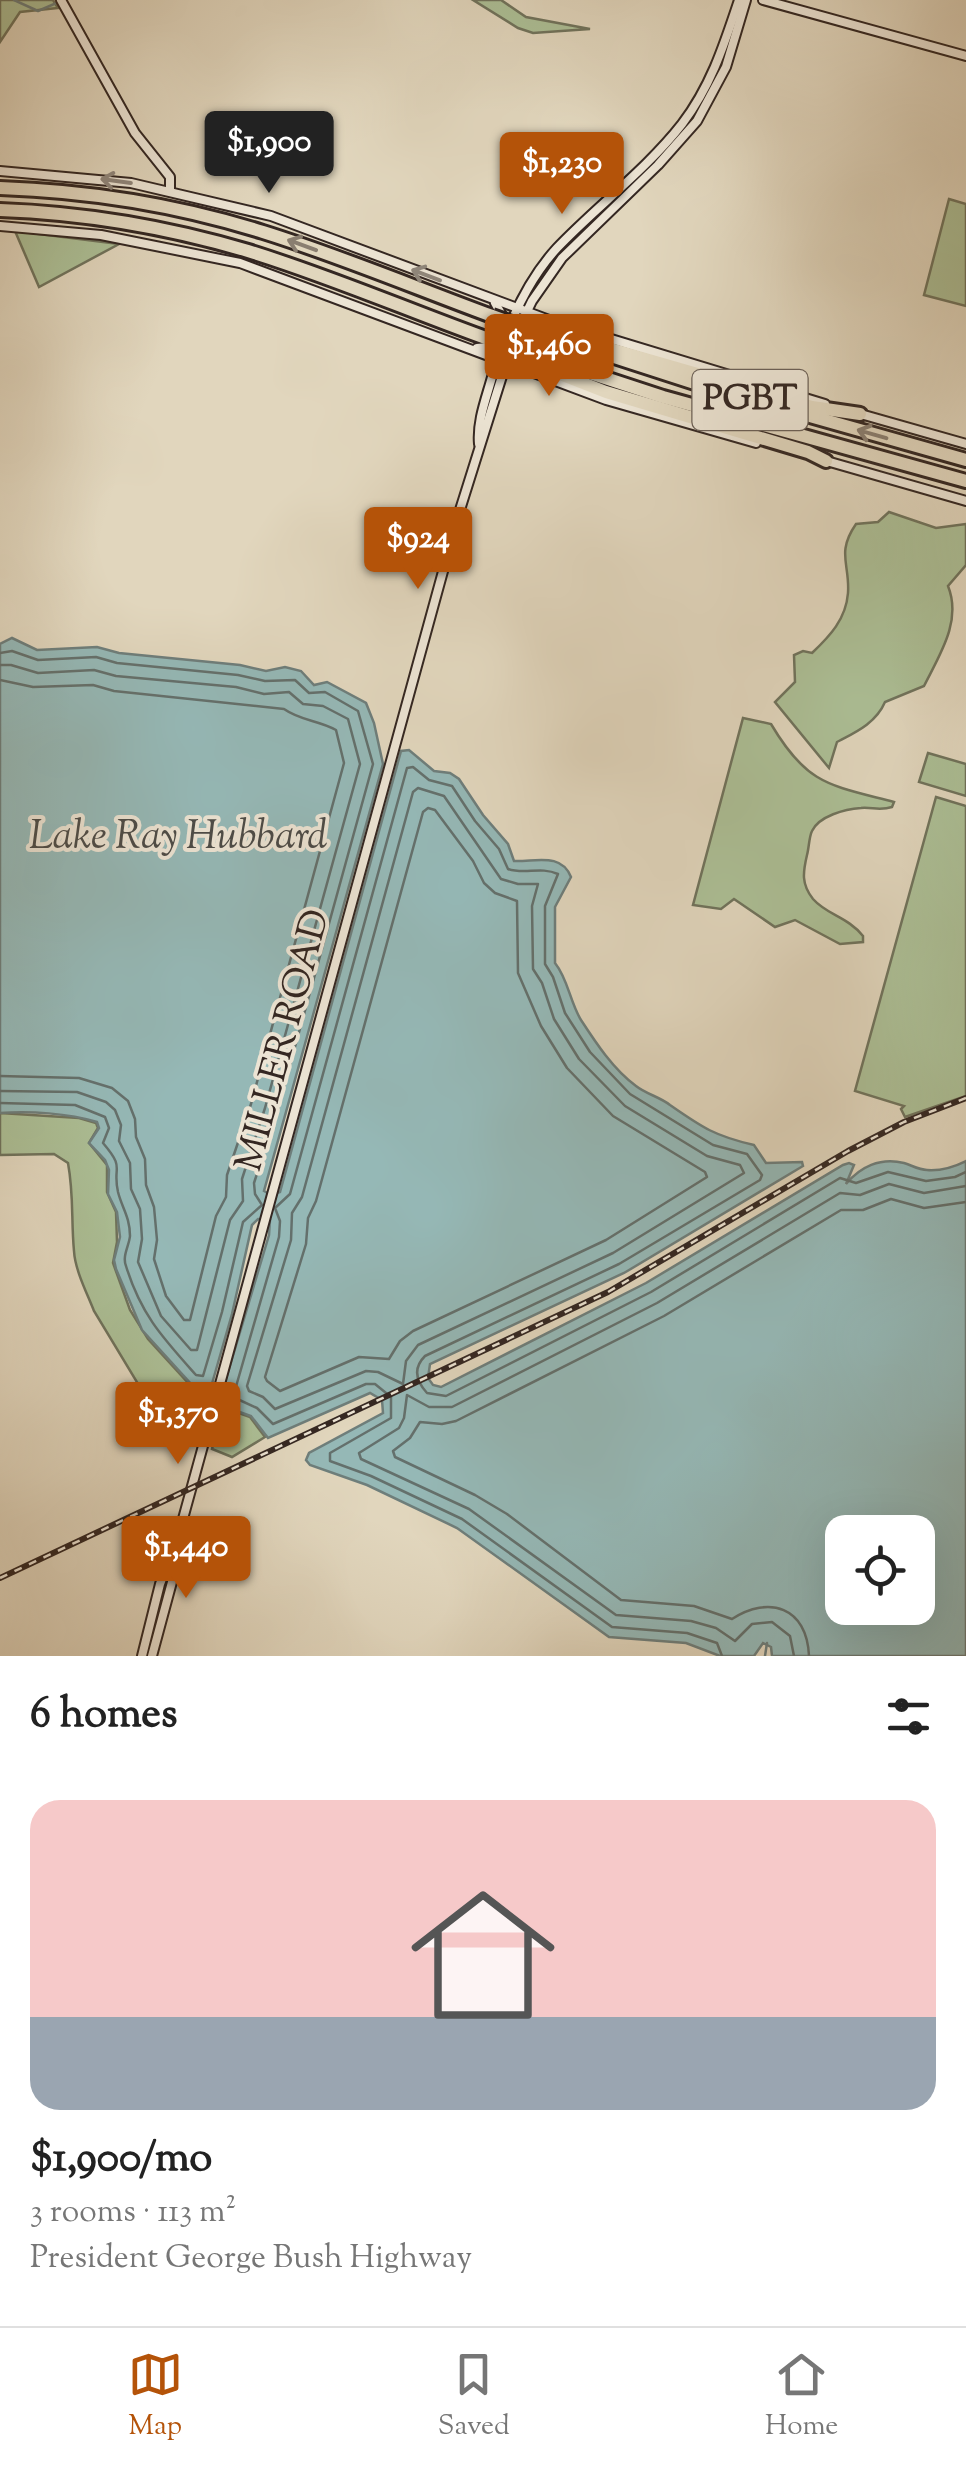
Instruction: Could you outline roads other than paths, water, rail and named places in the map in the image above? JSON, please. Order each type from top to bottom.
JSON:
[{"type":"highway","name":"PGBT","points":[[0,188],[99,196],[217,219],[288,240],[537,332],[721,391],[966,460]]},
{"type":"highway","name":"PGBT","points":[[0,210],[102,219],[219,243],[290,265],[487,339],[530,362],[966,481]]},
{"type":"highway","points":[[537,332],[598,344],[812,407],[860,414]]},
{"type":"highway","points":[[530,362],[606,392],[808,452],[826,461]]},
{"type":"main road","name":"MILLER ROAD","points":[[142,1656],[479,444],[486,433],[502,360],[522,310],[562,258],[658,165],[697,121],[726,67],[742,0]]},
{"type":"main road","points":[[762,0],[966,56]]},
{"type":"main road","points":[[64,4],[135,133],[170,177],[170,190]]},
{"type":"main road","points":[[0,171],[92,178],[170,190],[271,216],[552,321],[966,444]]},
{"type":"main road","points":[[0,226],[101,235],[210,255],[280,276],[502,360],[530,362]]},
{"type":"main road","points":[[472,348],[488,347],[500,324],[500,309],[492,300]]},
{"type":"main road","points":[[530,362],[518,358],[525,332],[532,323],[552,321]]},
{"type":"main road","points":[[826,461],[966,500]]},
{"type":"main road","name":"MILLER ROAD","points":[[152,1656],[172,1582],[178,1537]]},
{"type":"water","name":"Lake Ray Hubbard","points":[[12,638],[37,650],[97,647],[266,671],[285,667],[301,671],[314,685],[327,682],[366,703],[383,764],[264,1191],[271,1195],[280,1192],[401,751],[409,750],[434,771],[459,779],[508,844],[514,861],[554,861],[567,869],[571,877],[555,907],[555,963],[581,1020],[620,1072],[640,1089],[701,1125],[754,1145],[766,1163],[802,1162],[803,1166],[624,1273],[430,1364],[428,1378],[441,1387],[646,1283],[843,1165],[854,1165],[846,1184],[864,1168],[879,1163],[895,1161],[932,1170],[966,1161],[966,1656],[772,1656],[771,1647],[763,1643],[754,1656],[720,1656],[686,1643],[609,1637],[457,1528],[367,1485],[310,1465],[306,1460],[309,1453],[383,1413],[382,1400],[370,1393],[268,1438],[251,1416],[223,1406],[223,1389],[269,1235],[270,1220],[258,1219],[252,1225],[207,1401],[194,1409],[191,1384],[142,1330],[116,1269],[114,1260],[120,1237],[117,1212],[108,1194],[109,1170],[89,1143],[99,1128],[97,1122],[49,1113],[0,1113],[0,644]]},
{"type":"waterway","points":[[14,0],[38,11],[61,1]]},
{"type":"waterway","points":[[765,1656],[767,1643]]},
{"type":"railway","points":[[0,1578],[608,1292],[848,1151],[904,1122],[966,1098]]}]
